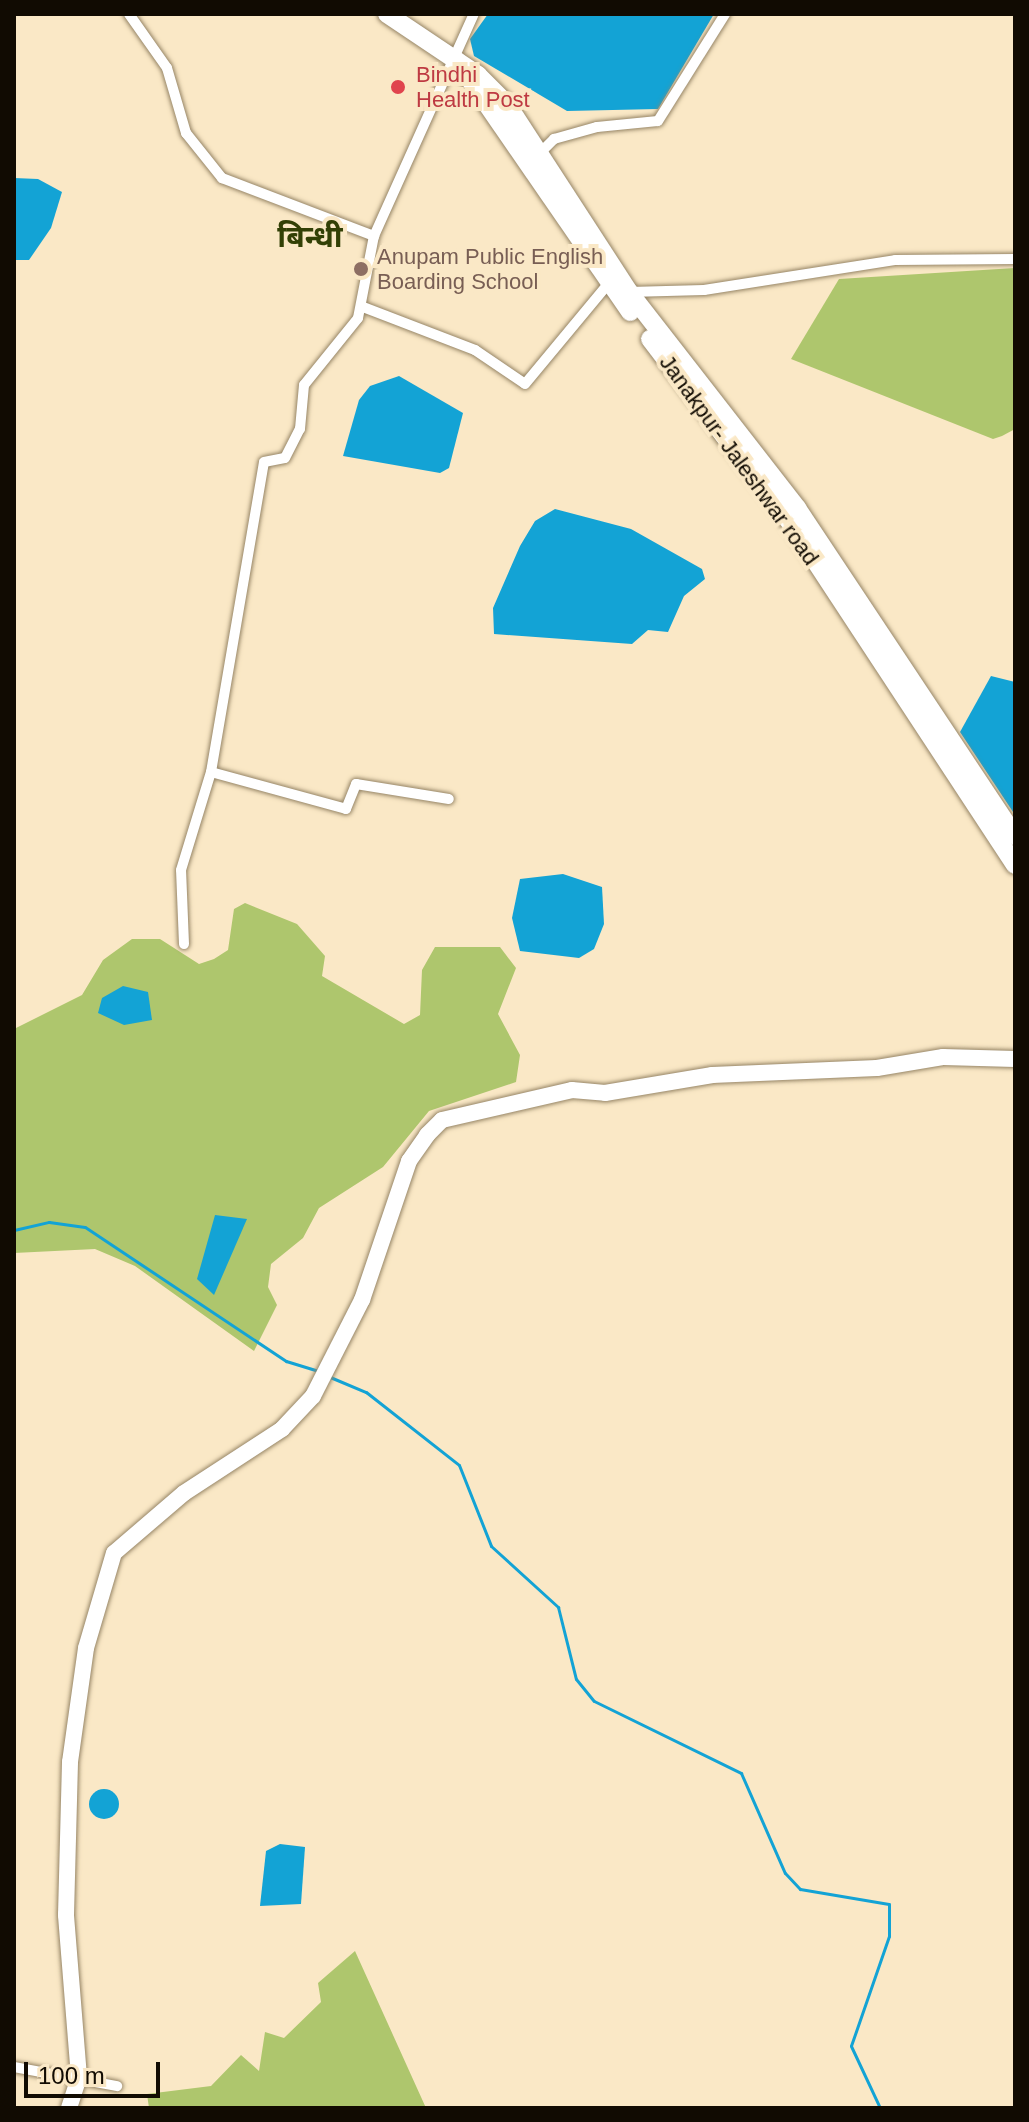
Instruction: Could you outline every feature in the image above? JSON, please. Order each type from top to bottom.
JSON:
[{"type":"highway","name":"Janakpur- Jaleshwar road","points":[[387,14],[454,60],[507,104],[629,292],[797,508],[1015,836]]},
{"type":"highway","name":"Janakpur- Jaleshwar road","points":[[454,60],[609,283],[787,518],[1015,865]]},
{"type":"main road","points":[[69,2108],[79,2077],[66,1915],[70,1762],[86,1648],[114,1553],[184,1493],[282,1429],[313,1396],[362,1300],[409,1161],[427,1135],[442,1120],[572,1090],[605,1093],[712,1075],[877,1068],[943,1057],[1015,1059]]},
{"type":"street","points":[[129,14],[167,68],[186,133],[222,178],[374,236]]},
{"type":"street","points":[[184,944],[181,870],[211,772],[264,462],[285,458],[300,429],[304,385],[363,307],[374,236],[474,14]]},
{"type":"street","points":[[540,153],[554,139],[597,127],[658,121],[725,14]]},
{"type":"street","points":[[629,292],[704,290],[895,260],[1015,259]]},
{"type":"street","points":[[363,307],[466,346],[525,384],[609,283]]},
{"type":"street","points":[[211,772],[346,809],[356,784],[449,799]]},
{"type":"street","points":[[14,2067],[117,2086]]},
{"type":"green space","points":[[1015,268],[1015,429],[1002,436],[993,439],[791,359],[839,279]]},
{"type":"green space","points":[[245,903],[297,924],[325,956],[322,976],[404,1024],[420,1015],[422,970],[435,947],[500,947],[516,968],[498,1014],[520,1055],[516,1082],[429,1111],[383,1167],[319,1208],[303,1238],[271,1264],[268,1287],[277,1305],[254,1351],[135,1266],[95,1249],[14,1253],[14,1029],[82,995],[103,960],[132,939],[160,939],[199,964],[214,959],[228,950],[234,909]]},
{"type":"green space","points":[[355,1951],[426,2108],[149,2108],[147,2094],[211,2086],[241,2055],[259,2071],[265,2032],[284,2038],[321,2002],[318,1983]]},
{"type":"water","points":[[488,14],[714,14],[658,109],[567,111],[474,56],[470,39]]},
{"type":"water","points":[[14,178],[38,179],[62,192],[51,228],[29,260],[14,260]]},
{"type":"water","points":[[399,376],[463,413],[449,468],[440,473],[343,456],[359,400],[370,386]]},
{"type":"water","points":[[555,509],[631,529],[702,569],[705,579],[684,596],[668,632],[648,630],[632,644],[494,634],[493,608],[520,546],[535,521]]},
{"type":"water","points":[[991,676],[1015,682],[1015,815],[960,732]]},
{"type":"water","points":[[563,874],[602,887],[604,924],[594,949],[579,958],[520,951],[512,918],[520,879]]},
{"type":"water","points":[[123,986],[148,992],[152,1020],[124,1025],[98,1013],[102,998]]},
{"type":"water","points":[[215,1215],[247,1219],[214,1295],[197,1279]]},
{"type":"water","points":[[104,1789],[114,1794],[119,1804],[114,1814],[104,1819],[94,1814],[89,1804],[94,1794]]},
{"type":"water","points":[[280,1844],[305,1847],[301,1904],[260,1906],[266,1851]]},
{"type":"waterway","points":[[14,1230],[49,1222],[85,1227],[286,1361],[319,1371]]},
{"type":"waterway","points":[[330,1377],[366,1392],[459,1465],[491,1546],[558,1607],[576,1679],[594,1701],[741,1773],[785,1873],[800,1889],[889,1904],[889,1936],[851,2046],[880,2108]]},
{"type":"place","name":"Bindhi Health Post","points":[[398,87]]},
{"type":"place","name":"Anupam Public English Boarding School","points":[[361,269]]},
{"type":"district","name":"बिन्धी","points":[[310,237]]}]
